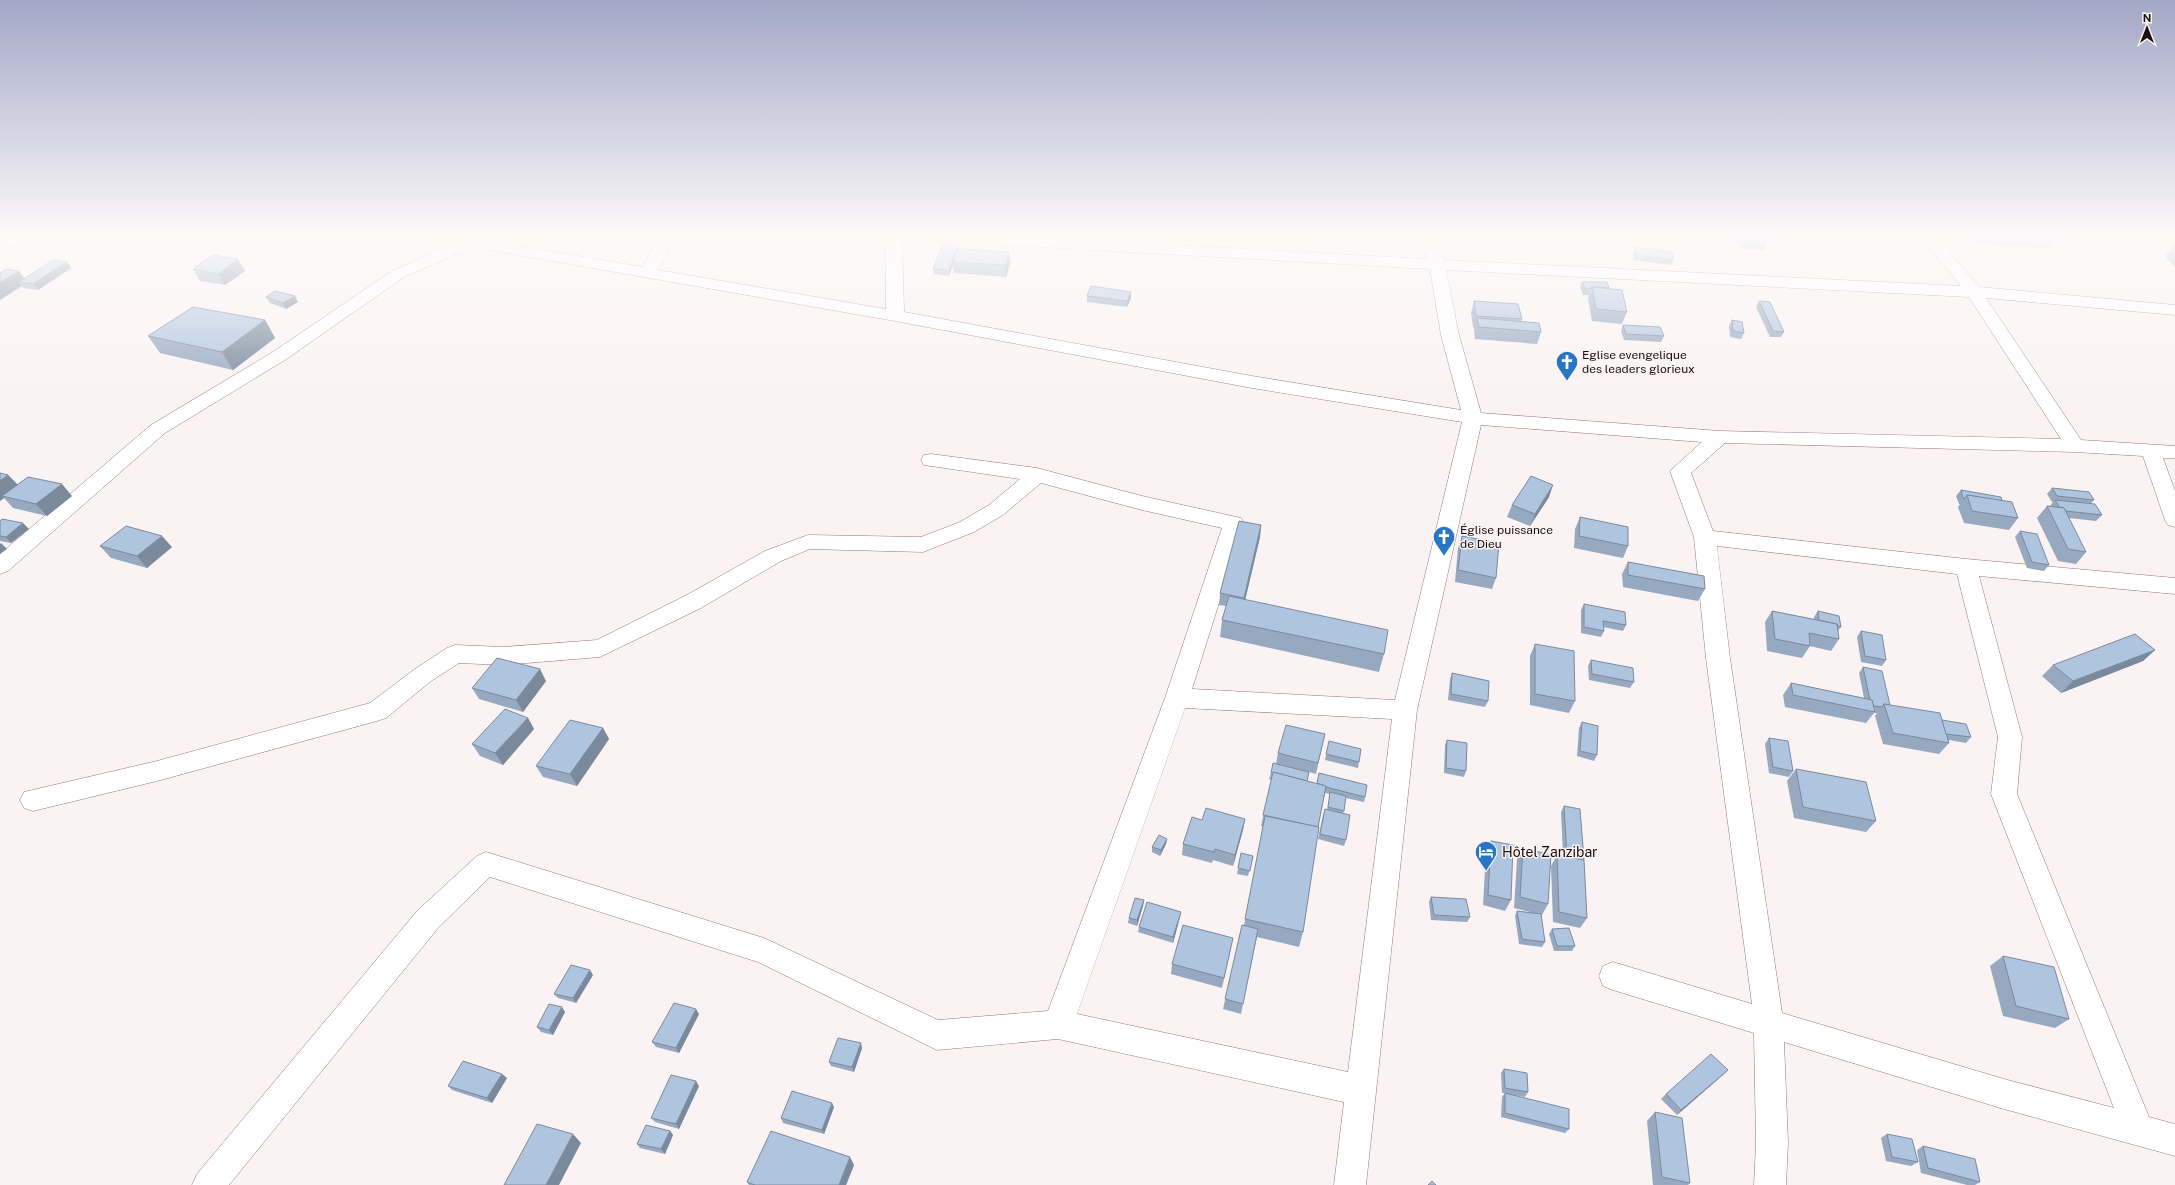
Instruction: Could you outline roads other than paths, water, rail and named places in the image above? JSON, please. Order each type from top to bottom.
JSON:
[{"type":"street","points":[[0,566],[158,429],[279,356],[374,290]]},
{"type":"street","points":[[747,290],[1252,382],[1473,418],[1720,437],[2075,446],[2151,452],[2175,452]]},
{"type":"street","points":[[895,290],[895,316]]},
{"type":"street","points":[[1350,1185],[1405,710],[1473,418],[1450,335],[1442,290]]},
{"type":"street","points":[[1932,290],[1974,292],[2175,310]]},
{"type":"street","points":[[1974,292],[2075,446]]},
{"type":"street","points":[[1720,437],[1680,471],[1705,537],[1718,658],[1769,1023],[1772,1143],[1770,1185]]},
{"type":"street","points":[[2151,452],[2175,520]]},
{"type":"street","points":[[931,460],[1037,475],[1142,503],[1234,523],[1177,698],[1058,1025]]},
{"type":"street","points":[[33,800],[157,771],[377,711],[422,675],[455,654],[503,656],[600,648],[693,602],[773,556],[808,542],[923,545],[967,527],[996,510],[1037,475]]},
{"type":"street","points":[[1705,537],[1966,567],[2175,586]]},
{"type":"street","points":[[1966,567],[2010,737],[2004,794],[2139,1131]]},
{"type":"street","points":[[1177,698],[1405,710]]},
{"type":"street","points":[[208,1185],[428,919],[486,864],[764,951],[937,1036],[1058,1025],[1361,1090]]},
{"type":"street","points":[[1613,976],[2004,1094],[2175,1140]]},
{"type":"place","name":"Eglise evengelique des leaders glorieux","points":[[1567,382]]},
{"type":"place","name":"Église puissance de Dieu","points":[[1444,556]]},
{"type":"place","name":"Hôtel Zanzibar","points":[[1486,872]]}]
